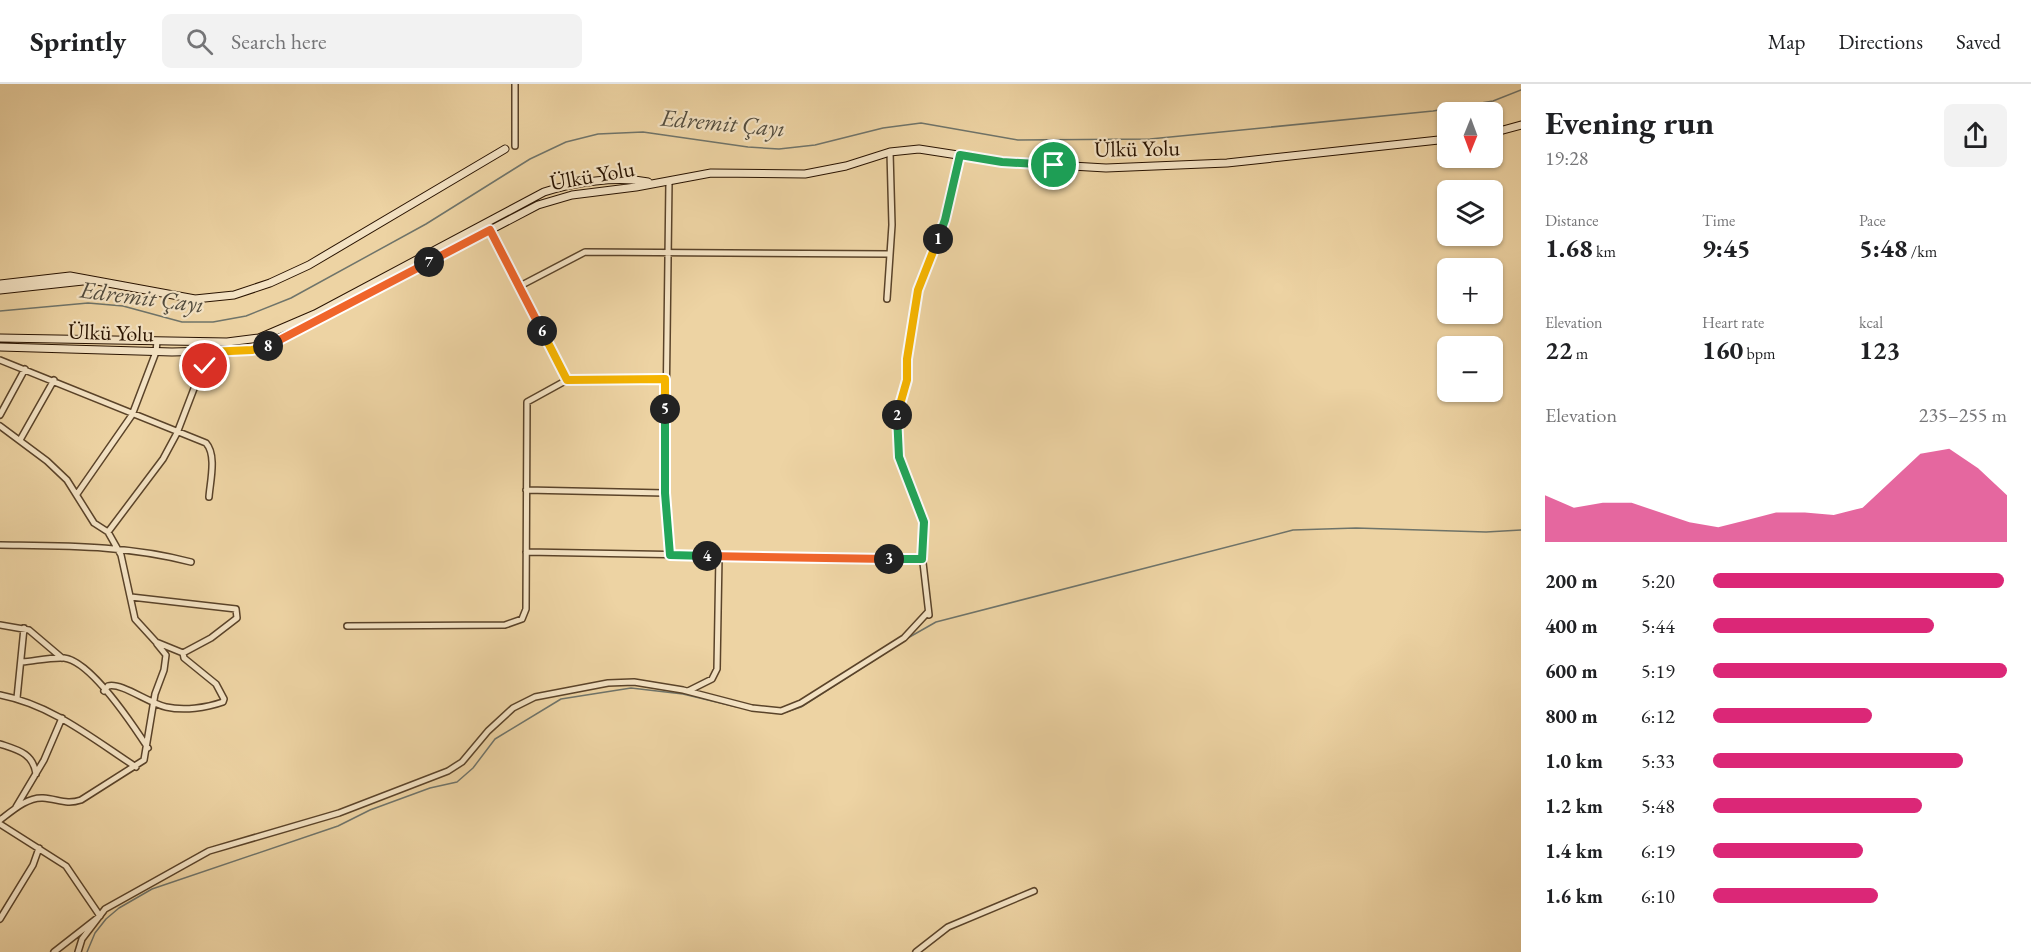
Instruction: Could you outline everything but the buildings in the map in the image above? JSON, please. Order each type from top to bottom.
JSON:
[{"type":"main road","points":[[1503,130],[1521,125]]},
{"type":"main road","name":"Ülkü Yolu","points":[[0,347],[208,352],[267,347],[554,198],[711,173],[806,174],[846,166],[890,152],[919,149],[1002,162],[1106,168],[1227,163],[1437,140]]},
{"type":"main road","points":[[0,284],[70,276],[195,299],[248,291],[309,265],[505,148]]},
{"type":"main road","name":"Ülkü Yolu","points":[[0,338],[227,342],[259,338],[315,314],[530,199],[558,188],[636,180],[651,183]]},
{"type":"main road","points":[[0,290],[91,280]]},
{"type":"street","points":[[515,84],[515,146]]},
{"type":"street","points":[[887,299],[892,225],[890,152]]},
{"type":"street","points":[[78,952],[82,939],[105,909],[209,852],[339,813],[448,771],[462,762],[488,731],[513,708],[535,697],[608,683],[634,682],[688,691],[752,708],[781,711],[801,703],[904,638],[929,614],[922,559],[924,522],[899,457],[897,420],[907,380],[907,359],[918,290],[945,220],[960,155]]},
{"type":"street","points":[[669,181],[665,493],[670,555]]},
{"type":"street","points":[[486,222],[567,380]]},
{"type":"street","points":[[520,286],[585,252],[889,254]]},
{"type":"street","points":[[78,494],[132,415],[156,352],[157,341]]},
{"type":"street","points":[[108,532],[163,459],[177,433],[208,352]]},
{"type":"street","points":[[0,360],[54,380],[177,433],[203,441],[209,447],[212,457],[209,497]]},
{"type":"street","points":[[0,415],[25,369]]},
{"type":"street","points":[[346,627],[515,623],[522,619],[526,609],[527,402],[567,380],[665,379]]},
{"type":"street","points":[[20,440],[54,380]]},
{"type":"street","points":[[0,426],[47,460],[78,494],[94,523],[108,532],[125,567],[135,620],[165,655],[164,670],[159,678],[144,760],[81,800],[72,803],[43,798],[27,801],[0,820]]},
{"type":"street","points":[[526,490],[665,493]]},
{"type":"street","points":[[0,545],[117,547],[145,550],[191,562]]},
{"type":"street","points":[[526,552],[922,559]]},
{"type":"street","points":[[688,691],[712,679],[717,669],[719,556]]},
{"type":"street","points":[[131,597],[236,609],[237,618],[234,622],[183,653],[156,642]]},
{"type":"street","points":[[0,625],[24,628],[62,658]]},
{"type":"street","points":[[16,698],[22,662],[24,628]]},
{"type":"street","points":[[104,691],[112,685],[154,703],[180,708],[223,702],[224,699],[216,684],[184,658],[183,653]]},
{"type":"street","points":[[22,662],[62,658],[71,660],[97,677],[104,691],[127,716],[148,748]]},
{"type":"street","points":[[0,694],[16,698],[62,718],[136,767]]},
{"type":"street","points":[[15,810],[36,774],[62,718]]},
{"type":"street","points":[[0,744],[24,753],[33,760],[36,774]]},
{"type":"street","points":[[0,824],[66,866],[100,916]]},
{"type":"street","points":[[0,919],[33,865],[39,848]]},
{"type":"street","points":[[916,952],[948,927],[1034,891]]},
{"type":"street","points":[[54,952],[100,916]]},
{"type":"waterway","name":"Edremit Çayı","points":[[0,311],[88,303],[123,306],[182,322],[213,322],[246,316],[291,298],[426,224],[530,159],[566,142],[598,134],[643,132],[748,147],[779,149],[815,145],[883,128],[921,123],[1018,140],[1150,139],[1433,111],[1493,101],[1521,90]]},
{"type":"waterway","points":[[906,639],[936,622],[1293,530],[1356,528],[1486,532],[1521,530]]},
{"type":"waterway","points":[[786,712],[801,707],[887,652]]},
{"type":"waterway","points":[[87,952],[95,933],[106,919],[119,908],[152,889],[338,826],[370,810],[430,788],[457,782],[473,768],[495,739],[561,699],[631,688],[683,694],[737,707]]},
{"type":"waterway","points":[[763,712],[778,713]]},
{"type":"route","points":[[205,366],[208,352],[267,347],[490,230],[567,380],[665,379],[665,493],[670,555],[922,559],[924,522],[899,457],[896,438],[897,420],[899,401],[907,380],[907,359],[918,290],[945,220],[960,155],[1002,162],[1054,165]]}]
